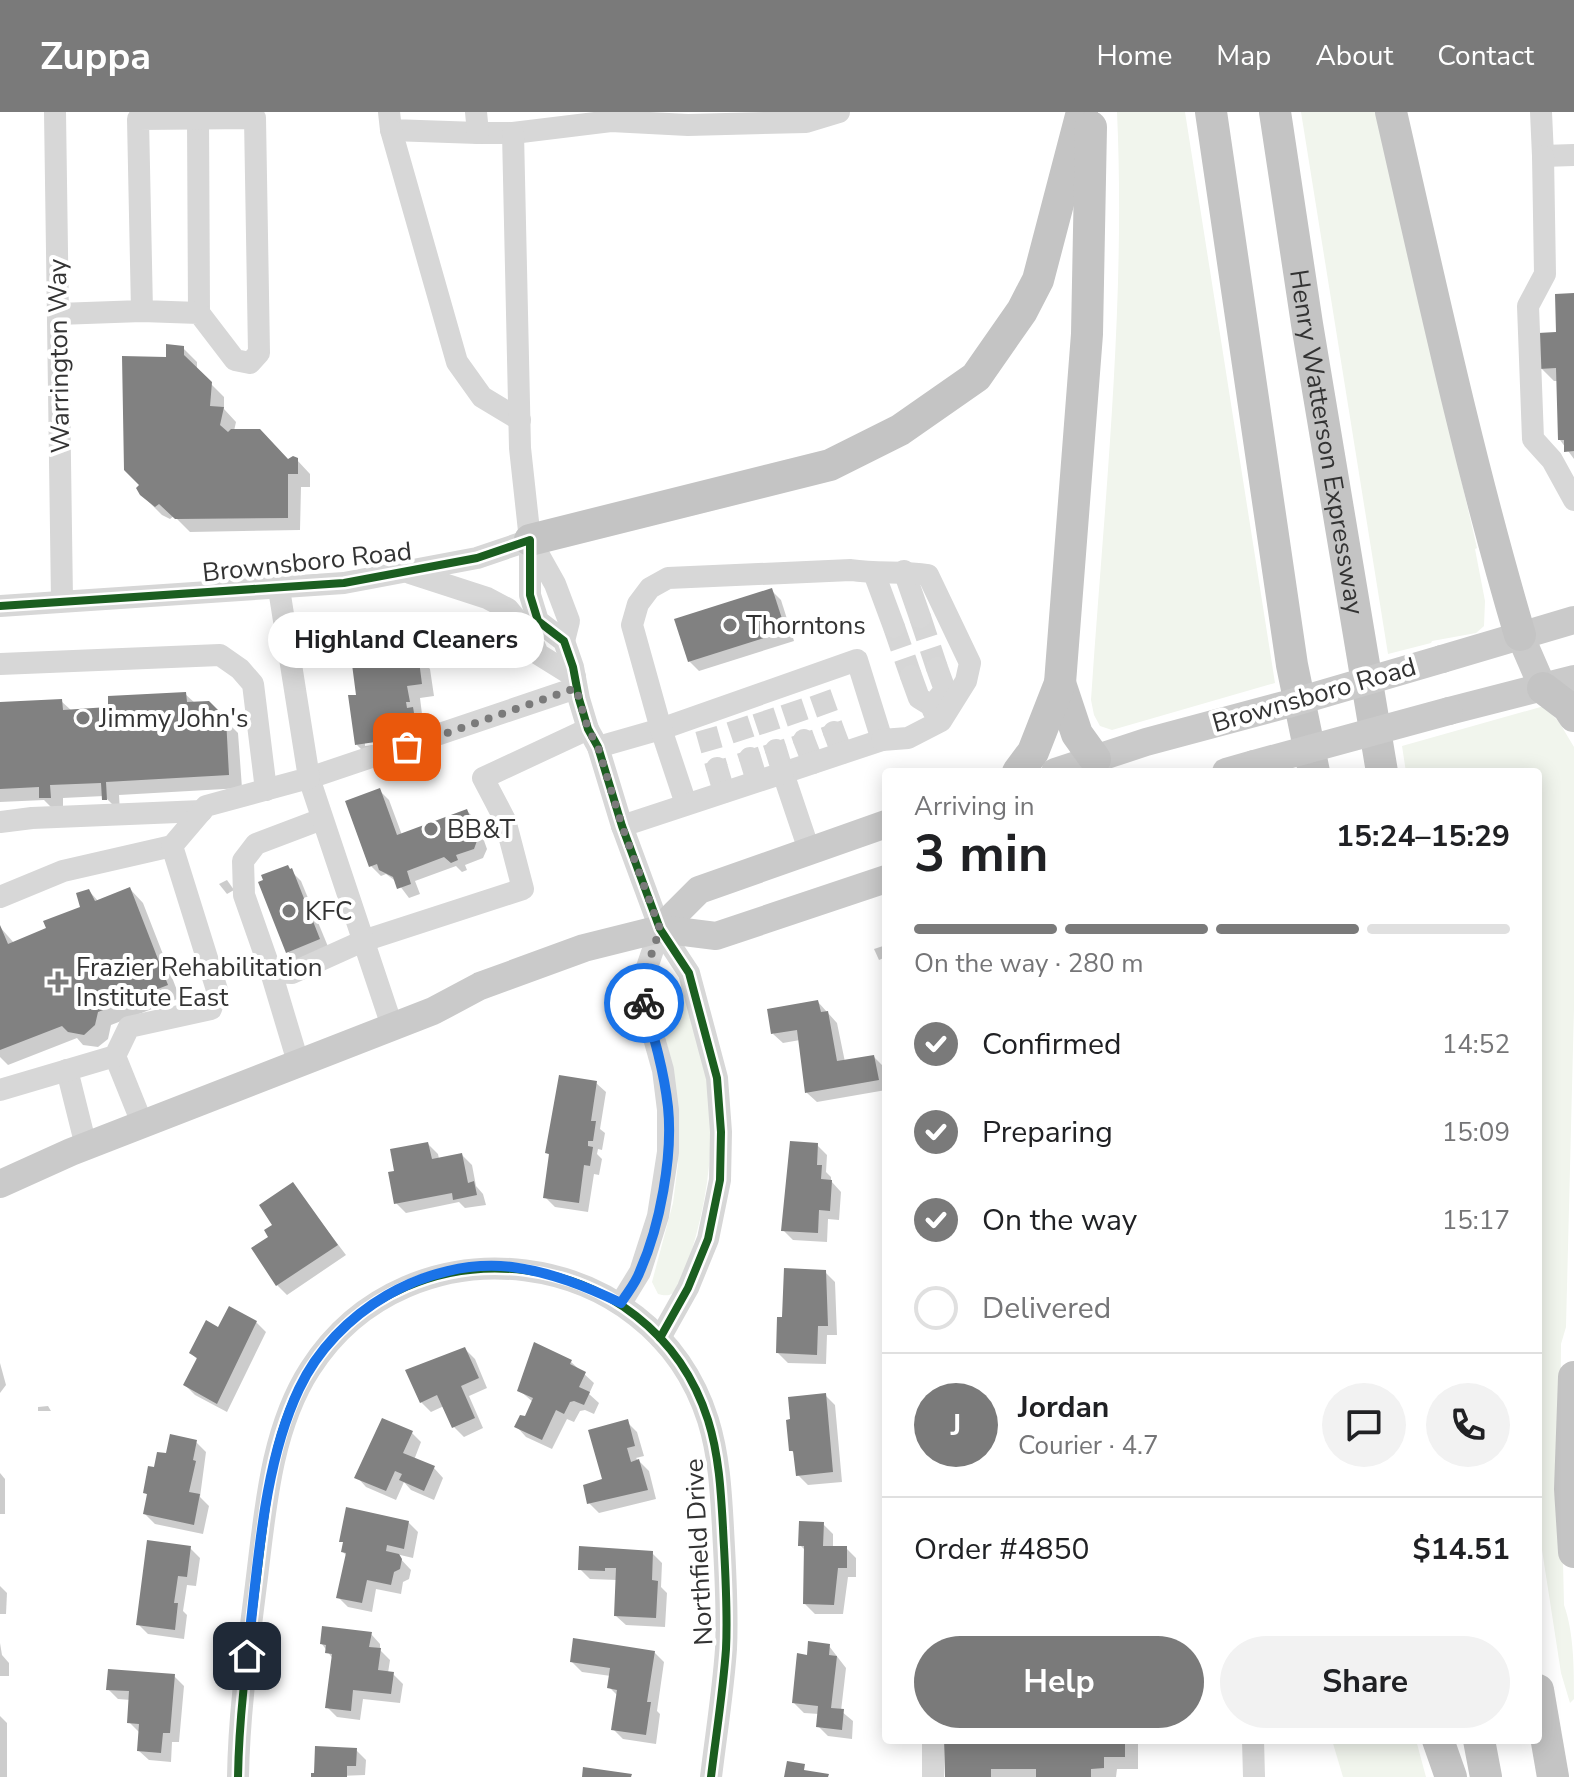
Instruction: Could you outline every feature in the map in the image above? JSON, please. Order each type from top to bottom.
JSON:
[{"type":"highway","points":[[530,540],[830,465],[900,430],[976,377],[1022,311],[1038,280],[1082,112]]},
{"type":"highway","points":[[1021,768],[1033,752],[1060,683],[1087,334],[1091,112]]},
{"type":"highway","points":[[1211,112],[1292,665],[1313,768]]},
{"type":"highway","name":"Henry Watterson Expressway","points":[[1275,112],[1381,768]]},
{"type":"highway","points":[[1391,112],[1434,302],[1495,549],[1520,635]]},
{"type":"highway","points":[[1060,683],[1077,734],[1097,765]]},
{"type":"highway","points":[[1543,688],[1568,707],[1574,716]]},
{"type":"highway","points":[[1574,1377],[1570,1489],[1574,1552]]},
{"type":"highway","points":[[1542,1713],[1553,1777]]},
{"type":"highway","points":[[1439,1744],[1451,1777]]},
{"type":"highway","points":[[1480,1744],[1486,1777]]},
{"type":"main road","name":"Brownsboro Road","points":[[1097,765],[1232,718],[1574,620]]},
{"type":"main road","points":[[1520,635],[1543,688]]},
{"type":"main road","name":"Brownsboro Road","points":[[1239,768],[1574,679]]},
{"type":"main road","points":[[660,929],[699,890],[882,825]]},
{"type":"main road","points":[[0,1184],[142,1123],[433,1011],[480,986],[584,948],[660,929],[716,936],[882,880]]},
{"type":"street","name":"Warrington Way","points":[[55,112],[62,600]]},
{"type":"street","points":[[520,420],[482,397],[457,362],[390,121],[477,123],[513,133],[611,116],[688,125],[806,122],[839,112]]},
{"type":"street","points":[[1541,112],[1545,274],[1528,306],[1533,439],[1552,460],[1574,500]]},
{"type":"street","points":[[142,311],[138,119],[198,118],[255,118],[259,353],[250,363],[235,360],[199,313],[198,118]]},
{"type":"street","points":[[513,133],[522,480],[530,540],[555,584],[569,621],[564,641],[593,738],[660,929],[689,973],[717,1078],[721,1132],[720,1180],[708,1239],[688,1288],[660,1338]]},
{"type":"street","points":[[1543,156],[1574,155]]},
{"type":"street","points":[[58,314],[142,311],[199,313]]},
{"type":"street","name":"Brownsboro Road","points":[[0,606],[344,583],[477,558],[530,540]]},
{"type":"street","points":[[622,826],[882,740],[908,738],[966,681],[970,663],[928,575],[904,571],[874,573],[851,570],[668,578],[650,588],[638,604],[632,625],[686,804]]},
{"type":"street","points":[[904,571],[920,617]]},
{"type":"street","points":[[409,573],[487,598],[508,609],[530,636],[538,654],[576,683]]},
{"type":"street","points":[[874,573],[894,627]]},
{"type":"street","points":[[279,589],[309,778],[392,1026]]},
{"type":"street","points":[[0,664],[220,655],[240,669],[253,684],[266,790]]},
{"type":"street","points":[[271,972],[292,973],[363,941],[523,889],[505,820],[483,778],[593,738],[704,722],[816,684],[857,660],[882,740]]},
{"type":"street","points":[[934,715],[945,690],[937,668]]},
{"type":"street","points":[[911,676],[919,698],[934,715]]},
{"type":"street","points":[[0,897],[63,871],[172,846],[206,806],[309,778],[576,683]]},
{"type":"street","points":[[834,732],[842,753]]},
{"type":"street","points":[[804,740],[813,763]]},
{"type":"street","points":[[776,750],[809,850]]},
{"type":"street","points":[[750,758],[757,781]]},
{"type":"street","points":[[717,768],[724,792]]},
{"type":"street","points":[[0,822],[202,811]]},
{"type":"street","points":[[298,1062],[244,895],[243,861],[256,844],[322,819]]},
{"type":"street","points":[[142,1123],[115,1056],[129,1027],[211,1009],[217,990],[172,846]]},
{"type":"street","points":[[621,1303],[640,1272],[658,1216],[668,1152],[668,1110],[663,1070],[640,988],[660,929]]},
{"type":"street","points":[[0,1090],[115,1056]]},
{"type":"street","points":[[67,1070],[86,1146]]},
{"type":"street","name":"Northfield Drive","points":[[238,1777],[244,1683],[273,1473],[281,1438],[298,1390],[323,1351],[368,1307],[386,1296],[426,1278],[469,1268],[513,1267],[555,1276],[621,1303],[660,1338],[697,1393],[708,1420],[720,1482],[727,1602],[726,1648],[711,1777]]},
{"type":"street","points":[[933,1744],[933,1777]]},
{"type":"street","points":[[1253,1744],[1254,1777]]},
{"type":"shaded area","points":[[1117,112],[1185,112],[1275,683],[1112,730],[1100,726],[1091,700],[1116,333],[1119,259]]},
{"type":"shaded area","points":[[1301,112],[1376,112],[1477,548],[1485,601],[1484,626],[1476,633],[1432,641],[1388,654]]},
{"type":"shaded area","points":[[1544,706],[1559,722],[1574,747],[1574,1008],[1566,1327],[1561,1344],[1560,1431],[1564,1605],[1570,1627],[1573,1663],[1574,1699],[1570,1703],[1561,1673],[1542,1550],[1542,768],[1405,768],[1402,746]]},
{"type":"shaded area","points":[[669,979],[677,981],[682,987],[701,1045],[707,1076],[711,1138],[698,1229],[679,1288],[665,1295],[658,1294],[652,1282],[673,1203],[678,1164],[678,1119],[668,1048],[655,994],[660,984]]},
{"type":"shaded area","points":[[1333,1744],[1417,1744],[1426,1777],[1343,1777]]},
{"type":"building","points":[[1574,293],[1574,451],[1564,452],[1564,440],[1558,440],[1556,368],[1539,369],[1538,333],[1556,332],[1555,294]]},
{"type":"building","points":[[166,344],[184,346],[184,355],[212,382],[210,406],[224,407],[220,425],[228,432],[231,429],[260,429],[288,459],[293,456],[298,458],[298,474],[288,474],[288,518],[175,519],[159,504],[155,507],[140,495],[136,488],[139,485],[124,470],[122,356],[166,357]]},
{"type":"building","name":"Thorntons","points":[[772,588],[786,631],[688,662],[674,619]]},
{"type":"building","points":[[401,642],[403,655],[418,653],[422,684],[407,686],[410,702],[406,702],[407,708],[413,707],[416,725],[408,726],[409,737],[355,745],[348,695],[356,695],[350,649],[356,648],[355,644],[366,643],[367,647]]},
{"type":"building","points":[[186,692],[187,702],[209,701],[226,718],[229,775],[106,782],[107,800],[102,800],[101,783],[50,785],[51,798],[39,798],[39,787],[0,789],[0,702],[62,699],[63,710],[108,707],[108,696]]},
{"type":"building","points":[[380,788],[397,835],[467,809],[478,838],[474,849],[456,855],[458,860],[451,863],[444,857],[407,871],[411,884],[397,889],[393,877],[379,870],[377,864],[369,867],[345,801]]},
{"type":"building","name":"KFC","points":[[288,865],[292,868],[320,939],[286,953],[258,882],[263,880],[261,875]]},
{"type":"building","points":[[130,887],[168,985],[98,1012],[95,1025],[84,1035],[68,1032],[62,1026],[0,1050],[0,925],[8,944],[46,928],[43,921],[80,907],[76,893],[89,889],[95,901]]},
{"type":"building","points":[[818,1000],[821,1012],[828,1011],[837,1061],[874,1055],[879,1080],[805,1093],[797,1030],[771,1034],[767,1009]]},
{"type":"building","points":[[559,1075],[597,1081],[591,1121],[596,1121],[593,1141],[588,1141],[588,1146],[593,1147],[590,1166],[584,1165],[579,1203],[543,1198],[549,1154],[545,1153]]},
{"type":"building","points":[[790,1141],[818,1143],[817,1165],[822,1165],[821,1179],[832,1180],[830,1211],[819,1210],[818,1233],[781,1231]]},
{"type":"building","points":[[428,1142],[432,1159],[462,1153],[468,1183],[474,1181],[477,1195],[453,1200],[452,1193],[394,1204],[388,1172],[394,1171],[390,1149]]},
{"type":"building","points":[[293,1182],[338,1245],[276,1286],[251,1248],[268,1237],[264,1230],[272,1225],[259,1205]]},
{"type":"building","points":[[784,1268],[826,1270],[828,1326],[818,1326],[817,1355],[776,1353],[777,1317],[782,1317]]},
{"type":"building","points":[[229,1306],[257,1321],[217,1404],[183,1385],[197,1358],[189,1353],[206,1320],[218,1327]]},
{"type":"building","points":[[534,1342],[572,1360],[570,1364],[586,1372],[579,1387],[590,1392],[584,1405],[574,1401],[570,1402],[564,1414],[556,1410],[542,1440],[514,1427],[520,1415],[525,1416],[533,1398],[517,1391]]},
{"type":"building","points":[[465,1347],[479,1378],[461,1386],[475,1418],[452,1428],[437,1395],[420,1403],[405,1370]]},
{"type":"building","points":[[826,1393],[833,1472],[796,1476],[793,1451],[789,1451],[786,1420],[790,1419],[788,1397]]},
{"type":"building","points":[[382,1418],[413,1431],[403,1453],[435,1466],[424,1491],[399,1480],[402,1474],[395,1471],[386,1491],[354,1478]]},
{"type":"building","points":[[628,1419],[635,1446],[627,1448],[631,1462],[639,1459],[648,1490],[587,1504],[583,1485],[602,1479],[588,1430]]},
{"type":"building","points":[[170,1434],[197,1440],[189,1492],[200,1494],[194,1525],[143,1514],[148,1466],[154,1467],[157,1452],[166,1453]]},
{"type":"building","points":[[346,1507],[409,1521],[404,1549],[387,1545],[386,1551],[399,1554],[402,1559],[391,1585],[367,1580],[362,1603],[336,1598],[346,1553],[341,1552],[343,1542],[339,1542]]},
{"type":"building","points":[[799,1521],[824,1522],[823,1546],[847,1546],[847,1568],[838,1568],[834,1605],[803,1604],[804,1546],[798,1546]]},
{"type":"building","points":[[147,1540],[191,1546],[187,1577],[178,1576],[174,1603],[178,1603],[175,1630],[136,1625]]},
{"type":"building","points":[[579,1546],[653,1551],[652,1580],[658,1581],[656,1618],[614,1616],[616,1568],[605,1568],[605,1571],[578,1570]]},
{"type":"building","points":[[322,1626],[372,1632],[369,1647],[381,1648],[378,1670],[394,1672],[391,1694],[353,1690],[351,1711],[325,1708],[332,1654],[325,1653],[326,1645],[320,1644]]},
{"type":"building","points":[[573,1638],[655,1651],[647,1702],[651,1702],[646,1735],[611,1730],[617,1690],[607,1688],[610,1668],[570,1662]]},
{"type":"building","points":[[808,1641],[830,1644],[829,1655],[837,1656],[831,1708],[844,1709],[842,1730],[816,1727],[818,1706],[792,1703],[797,1653],[807,1655]]},
{"type":"building","points":[[108,1669],[175,1674],[170,1733],[163,1733],[161,1753],[137,1751],[139,1724],[127,1723],[129,1691],[106,1690]]},
{"type":"building","points":[[944,1744],[1125,1744],[1125,1757],[1104,1757],[1104,1768],[1091,1769],[1091,1777],[1036,1777],[1036,1769],[991,1769],[991,1777],[945,1777]]},
{"type":"building","points":[[315,1746],[357,1748],[356,1766],[347,1766],[347,1777],[311,1777],[314,1773]]},
{"type":"building","points":[[787,1761],[805,1764],[804,1770],[829,1774],[828,1777],[784,1777]]},
{"type":"building","points":[[583,1767],[632,1774],[631,1777],[582,1777]]},
{"type":"tunnel","points":[[920,617],[937,668]]},
{"type":"tunnel","points":[[894,627],[911,676]]},
{"type":"tunnel","points":[[820,693],[834,732]]},
{"type":"tunnel","points":[[791,702],[804,740]]},
{"type":"tunnel","points":[[763,711],[776,750]]},
{"type":"tunnel","points":[[737,719],[750,758]]},
{"type":"tunnel","points":[[706,729],[717,768]]},
{"type":"cycle path","points":[[0,606],[344,583],[477,558],[530,540],[530,595],[538,621],[564,641],[588,729],[598,747],[622,826],[660,929],[689,973],[717,1078],[721,1132],[720,1180],[708,1239],[688,1288],[660,1338]]},
{"type":"cycle path","points":[[238,1777],[244,1681],[271,1474],[286,1419],[310,1369],[353,1319],[406,1287],[465,1271],[525,1270],[584,1286],[636,1316],[679,1361],[708,1420],[720,1487],[727,1619],[725,1665],[711,1777]]},
{"type":"way so far","points":[[407,747],[576,688],[660,929],[640,988],[644,1003]]},
{"type":"place","name":"Thorntons","points":[[730,625]]},
{"type":"place","name":"Jimmy John's","points":[[83,718]]},
{"type":"place","name":"Highland Cleaners","points":[[407,747]]},
{"type":"place","name":"BB&T","points":[[431,829]]},
{"type":"place","name":"KFC","points":[[289,911]]},
{"type":"place","name":"Frazier Rehabilitation Institute East","points":[[58,982]]},
{"type":"route","points":[[247,1656],[265,1518],[281,1438],[298,1390],[309,1370],[339,1332],[386,1296],[448,1272],[491,1266],[513,1267],[555,1276],[621,1303],[640,1272],[658,1216],[668,1152],[668,1110],[663,1070],[644,1003]]}]
